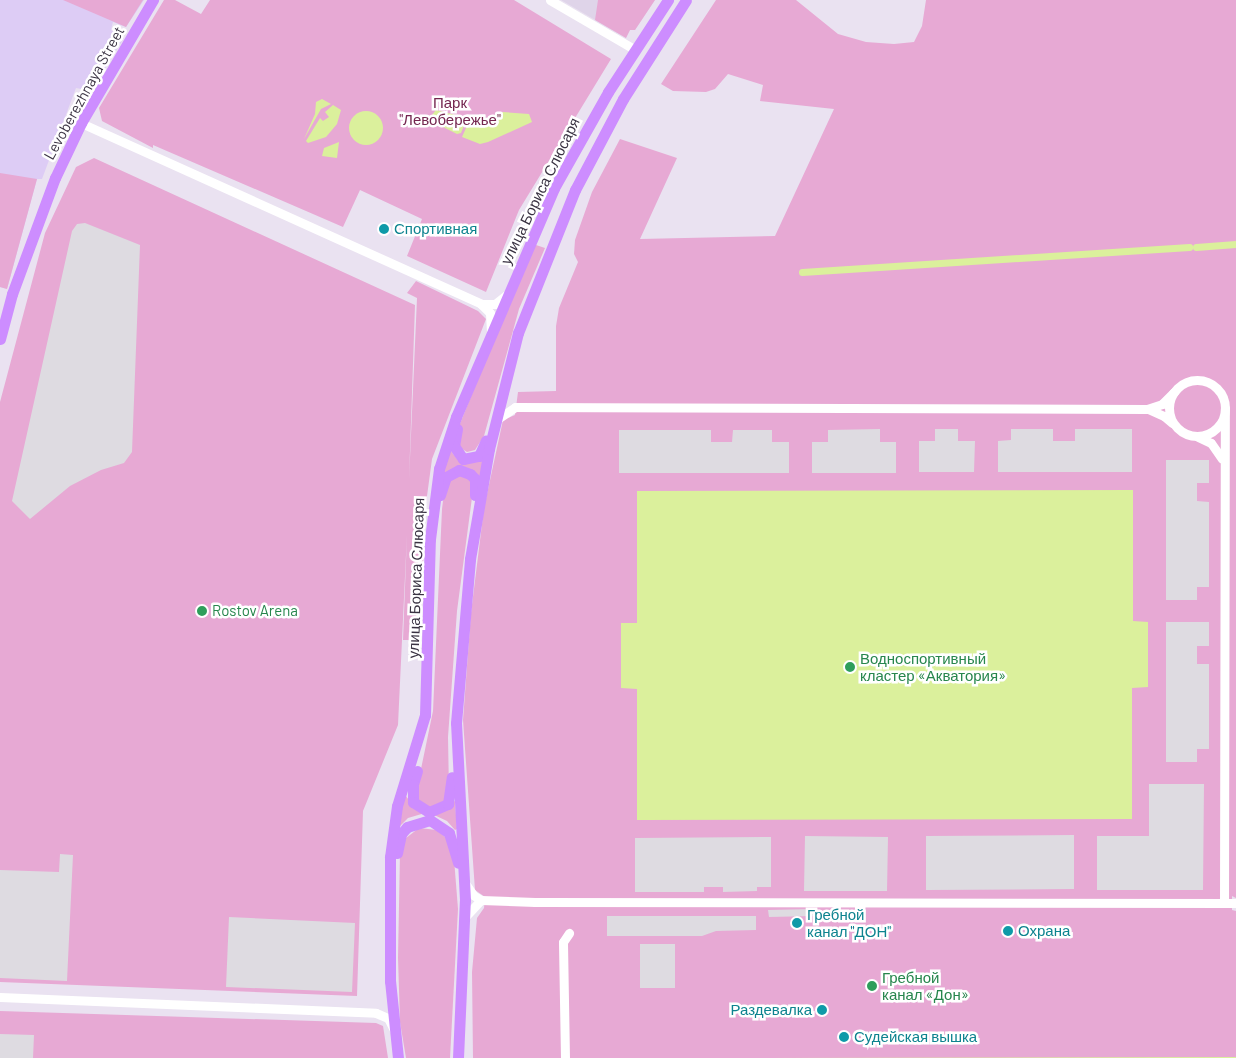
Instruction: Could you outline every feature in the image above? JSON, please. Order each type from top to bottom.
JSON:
[{"type":"main road","name":"Levoberezhnaya Street","points":[[0,339],[34,230],[81,123],[154,0]]},
{"type":"main road","name":"улица Бориса Слюсаря","points":[[398,1058],[393,1025],[391,905],[394,822],[425,715],[430,539],[439,468],[465,397],[530,239],[608,92],[634,49],[668,0]]},
{"type":"main road","name":"улица Бориса Слюсаря","points":[[458,1058],[465,882],[456,723],[474,531],[497,416],[518,333],[550,248],[576,190],[623,99],[686,0]]},
{"type":"main road","points":[[465,397],[466,404],[454,440],[456,452],[463,459],[474,459],[482,451],[492,417],[497,416]]},
{"type":"main road","points":[[430,539],[437,533],[443,483],[454,471],[464,471],[474,479],[471,524],[474,531]]},
{"type":"main road","points":[[425,715],[423,747],[412,796],[423,811],[436,812],[445,807],[451,798],[451,752],[456,723]]},
{"type":"main road","points":[[391,905],[395,900],[398,843],[407,827],[422,820],[438,822],[449,833],[457,854],[461,897],[465,900]]},
{"type":"main road","points":[[453,1058],[454,1027],[459,1019]]},
{"type":"main road","points":[[393,1025],[398,1023],[404,1058]]},
{"type":"street","points":[[550,0],[634,49]]},
{"type":"street","points":[[81,123],[481,304],[494,304],[506,295]]},
{"type":"street","points":[[481,304],[492,319],[489,338]]},
{"type":"street","points":[[497,416],[515,408],[1147,409],[1162,404],[1174,392],[1190,381],[1210,383],[1218,389],[1225,408],[1224,903]]},
{"type":"street","points":[[503,389],[515,408]]},
{"type":"street","points":[[1174,392],[1169,409],[1174,425]]},
{"type":"street","points":[[1194,436],[1216,429],[1225,408]]},
{"type":"street","points":[[1147,409],[1164,416],[1174,425],[1211,443],[1220,453],[1224,464]]},
{"type":"street","points":[[465,882],[473,895],[481,900],[602,904],[1236,903]]},
{"type":"street","points":[[465,917],[481,900]]},
{"type":"street","points":[[565,1058],[563,942],[569,932]]},
{"type":"street","points":[[0,997],[376,1013],[388,1018],[393,1025]]},
{"type":"shaded area","points":[[0,0],[144,0],[126,27],[113,22],[111,30],[124,38],[91,91],[76,88],[42,179],[37,179],[7,289],[0,287]]},
{"type":"shaded area","points":[[561,0],[655,0],[635,30],[630,30],[626,38]]},
{"type":"shaded area","points":[[322,99],[331,104],[321,109],[304,139],[315,114],[316,102]]},
{"type":"shaded area","points":[[333,105],[341,110],[337,124],[326,137],[308,143],[306,141],[320,118],[323,121],[329,117],[325,112]]},
{"type":"shaded area","points":[[436,110],[467,118],[461,133],[457,134],[433,122],[431,116]]},
{"type":"shaded area","points":[[366,111],[373,112],[378,116],[382,121],[382,135],[378,140],[373,144],[366,145],[359,144],[354,140],[350,135],[349,128],[350,121],[354,116],[359,112]]},
{"type":"shaded area","points":[[503,112],[529,114],[532,122],[480,144],[462,137],[470,119],[479,121]]},
{"type":"shaded area","points":[[339,142],[337,158],[322,156],[324,148]]},
{"type":"shaded area","points":[[85,223],[140,245],[132,452],[124,463],[101,470],[70,486],[30,519],[12,501],[72,231],[77,224]]},
{"type":"shaded area","points":[[880,429],[880,442],[896,442],[896,473],[812,473],[812,442],[828,442],[828,430]]},
{"type":"shaded area","points":[[935,429],[958,429],[958,441],[975,441],[974,472],[919,472],[919,441],[935,441]]},
{"type":"shaded area","points":[[1011,429],[1053,429],[1053,441],[1075,441],[1075,429],[1132,429],[1132,472],[998,472],[998,441],[1011,440]]},
{"type":"shaded area","points":[[619,430],[711,430],[711,442],[732,442],[733,430],[772,430],[772,442],[789,442],[789,473],[619,473]]},
{"type":"shaded area","points":[[1166,460],[1209,460],[1209,483],[1197,483],[1197,501],[1209,502],[1209,587],[1197,587],[1197,600],[1166,600]]},
{"type":"shaded area","points":[[1133,490],[1133,621],[1148,622],[1148,687],[1132,688],[1132,819],[637,820],[637,689],[621,688],[621,623],[637,623],[637,491]]},
{"type":"shaded area","points":[[1166,622],[1209,622],[1209,646],[1197,646],[1197,664],[1209,664],[1209,749],[1197,749],[1197,762],[1166,762]]},
{"type":"shaded area","points":[[1149,784],[1204,784],[1203,890],[1097,890],[1097,836],[1149,836]]},
{"type":"shaded area","points":[[1074,835],[1074,889],[926,890],[926,836]]},
{"type":"shaded area","points":[[805,836],[888,837],[887,891],[804,891]]},
{"type":"shaded area","points":[[771,837],[771,887],[757,887],[757,891],[723,892],[723,887],[704,887],[704,892],[635,892],[635,838]]},
{"type":"shaded area","points":[[60,854],[73,855],[67,981],[0,978],[0,870],[59,872]]},
{"type":"shaded area","points":[[813,909],[813,916],[769,917],[768,910]]},
{"type":"shaded area","points":[[607,916],[756,916],[756,930],[716,931],[702,936],[607,936]]},
{"type":"shaded area","points":[[229,917],[355,923],[352,992],[226,987]]},
{"type":"shaded area","points":[[640,944],[675,944],[675,988],[640,988]]},
{"type":"shaded area","points":[[0,1034],[34,1035],[33,1058],[0,1058]]},
{"type":"shaded area","points":[[1236,1057],[1236,1058],[751,1058]]},
{"type":"green space","points":[[63,0],[143,0],[126,27]]},
{"type":"green space","name":"Парк \"Левобережье\"","points":[[164,0],[175,0],[201,14],[210,0],[514,0],[611,59],[519,210],[486,292],[407,256],[422,219],[360,190],[343,227],[153,145],[153,148],[102,121],[99,108]]},
{"type":"green space","points":[[598,0],[655,0],[635,30],[630,30],[626,38],[595,20]]},
{"type":"green space","points":[[716,0],[796,0],[838,34],[866,42],[894,44],[914,42],[922,26],[926,0],[1236,0],[1236,898],[1232,896],[1232,910],[1236,911],[1236,1058],[473,1058],[472,972],[477,918],[484,908],[485,897],[475,890],[463,720],[471,613],[484,508],[503,420],[515,415],[518,392],[556,391],[556,326],[559,308],[578,262],[574,254],[575,240],[592,192],[620,139],[677,158],[640,239],[775,236],[834,109],[760,101],[763,85],[728,74],[715,89],[706,92],[673,91],[661,84]]},
{"type":"green space","name":"Rostov Arena","points":[[94,158],[415,305],[409,480],[417,298],[407,293],[416,281],[478,311],[486,319],[432,459],[425,511],[420,640],[403,640],[407,534],[398,725],[363,811],[357,996],[0,982],[0,402],[45,233],[76,167]]},
{"type":"green space","points":[[0,173],[37,179],[7,289],[0,287]]},
{"type":"green space","points":[[533,244],[545,248],[519,309],[484,436],[475,450],[467,452],[459,447],[457,431]]},
{"type":"green space","points":[[450,450],[458,460],[467,463],[483,457],[482,476],[442,473]]},
{"type":"green space","points":[[453,475],[468,475],[473,490],[457,611],[448,737],[449,791],[446,801],[433,809],[415,798],[433,711],[442,509],[445,485]]},
{"type":"green space","points":[[405,795],[413,805],[425,813],[408,818],[398,828]]},
{"type":"green space","points":[[455,801],[457,829],[455,830],[447,821],[432,814]]},
{"type":"green space","points":[[419,828],[437,830],[446,838],[454,859],[458,909],[450,1058],[406,1058],[400,1022],[398,958],[400,853],[406,838]]},
{"type":"green space","points":[[0,1011],[376,1023],[383,1026],[388,1058],[0,1058]]},
{"type":"waterway","points":[[1196,247],[1236,244]]},
{"type":"waterway","points":[[802,272],[1189,247]]},
{"type":"place","name":"Спортивная","points":[[384,229]]},
{"type":"place","name":"Rostov Arena","points":[[202,611]]},
{"type":"place","name":"Водноспортивный кластер «Акватория»","points":[[850,667]]},
{"type":"place","name":"Гребной канал \"ДОН\"","points":[[797,923]]},
{"type":"place","name":"Охрана","points":[[1008,931]]},
{"type":"place","name":"Гребной канал «Дон»","points":[[872,986]]},
{"type":"place","name":"Раздевалка","points":[[822,1010]]},
{"type":"place","name":"Судейская вышка","points":[[844,1037]]}]
